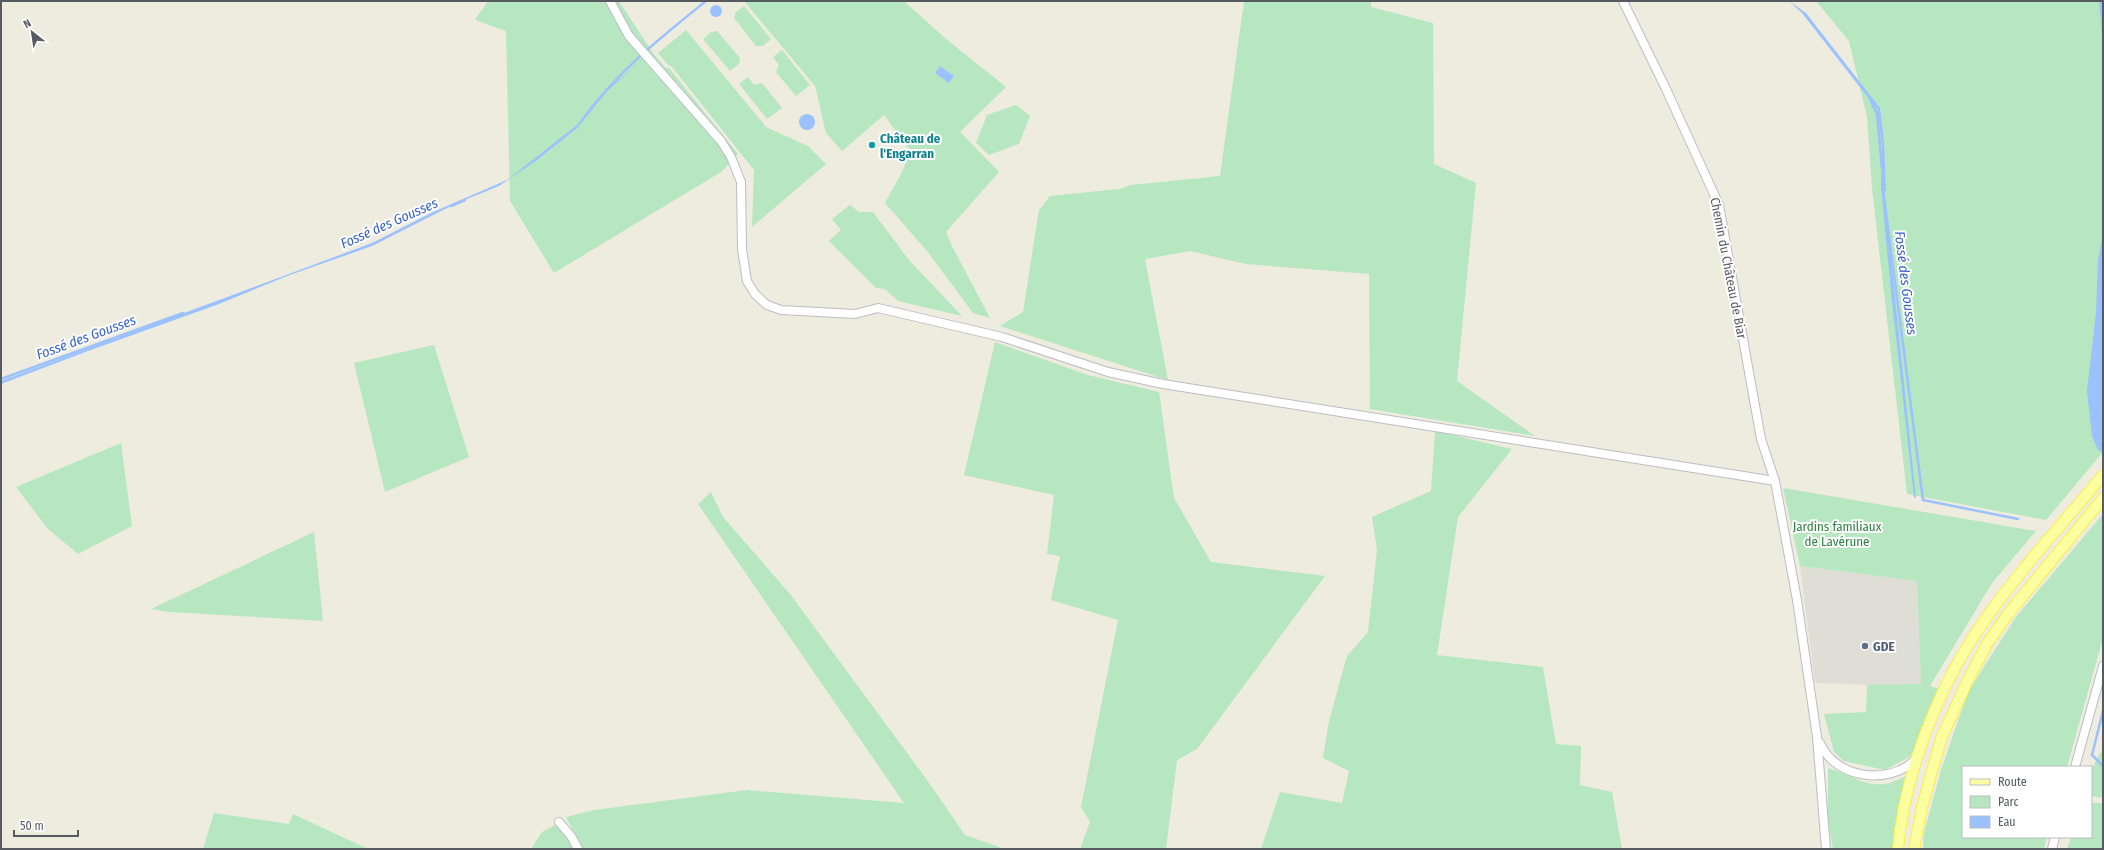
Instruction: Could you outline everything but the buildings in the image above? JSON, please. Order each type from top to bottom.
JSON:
[{"type":"main road","points":[[1898,849],[1905,807],[1918,757],[1932,718],[1944,691],[1975,634],[2005,593],[2103,475]]},
{"type":"main road","points":[[1914,849],[1922,807],[1941,739],[1968,680],[1987,644],[2008,614],[2103,498]]},
{"type":"street","points":[[610,1],[630,36],[721,141],[731,157],[741,182],[742,249],[747,281],[755,294],[767,305],[781,310],[855,314],[878,308],[1002,337],[1108,372],[1163,384],[1774,481]]},
{"type":"street","name":"Chemin du Château de Biar","points":[[1623,1],[1699,160],[1719,206],[1761,439],[1774,481],[1797,600],[1817,737],[1826,849]]},
{"type":"street","points":[[2075,766],[2103,666]]},
{"type":"street","points":[[1817,737],[1828,757],[1836,764],[1853,771],[1872,776],[1889,775],[1899,772],[1918,757]]},
{"type":"street","points":[[1820,771],[1828,757]]},
{"type":"street","points":[[559,822],[571,836],[578,849]]},
{"type":"street","points":[[2052,849],[2055,838]]},
{"type":"shaded area","points":[[1800,566],[1917,581],[1921,684],[1874,685],[1815,683]]},
{"type":"green space","points":[[488,1],[619,1],[653,53],[666,68],[669,68],[738,154],[721,172],[554,273],[510,201],[506,31],[475,20]]},
{"type":"green space","points":[[744,1],[904,1],[946,39],[1006,87],[960,132],[999,172],[946,232],[990,318],[973,313],[927,251],[885,203],[903,170],[909,149],[884,115],[842,151],[826,133],[815,86]]},
{"type":"green space","points":[[1244,1],[1371,1],[1371,7],[1433,23],[1434,164],[1476,183],[1457,381],[1535,436],[1370,409],[1369,274],[1246,264],[1190,251],[1145,259],[1168,380],[1000,326],[1023,312],[1039,210],[1050,196],[1119,189],[1131,185],[1220,176]]},
{"type":"green space","points":[[1816,1],[2103,1],[2103,452],[2046,520],[1907,494],[1872,188],[1867,117],[1849,41]]},
{"type":"green space","points":[[744,6],[771,39],[763,46],[756,46],[734,18],[736,12]]},
{"type":"green space","points":[[686,30],[766,127],[808,146],[826,164],[752,227],[754,170],[672,67],[668,65],[658,53]]},
{"type":"green space","points":[[717,31],[740,58],[739,64],[730,71],[703,39],[711,32]]},
{"type":"green space","points":[[782,50],[810,85],[796,96],[776,72],[779,65],[773,57]]},
{"type":"green space","points":[[748,77],[754,85],[762,83],[782,108],[767,119],[739,84]]},
{"type":"green space","points":[[1016,105],[1030,116],[1019,144],[989,155],[976,143],[987,115]]},
{"type":"green space","points":[[850,205],[859,212],[873,212],[909,260],[962,316],[898,301],[885,289],[876,288],[829,241],[841,230],[832,219]]},
{"type":"green space","points":[[995,342],[1088,375],[1159,392],[1174,498],[1211,562],[1325,576],[1197,749],[1177,760],[1166,849],[1080,849],[1090,822],[1081,807],[1118,620],[1051,600],[1060,556],[1047,554],[1054,495],[964,475]]},
{"type":"green space","points":[[434,345],[469,457],[385,492],[354,363]]},
{"type":"green space","points":[[1435,431],[1512,449],[1458,517],[1437,655],[1543,667],[1556,744],[1581,746],[1580,785],[1612,792],[1622,849],[1261,849],[1280,792],[1342,803],[1349,771],[1323,758],[1329,721],[1347,656],[1368,632],[1377,550],[1372,517],[1431,491]]},
{"type":"green space","points":[[121,443],[132,526],[78,554],[48,529],[16,487]]},
{"type":"green space","name":"Jardins familiaux de Lavérune","points":[[1783,488],[2036,531],[1992,583],[1930,686],[1940,689],[1911,756],[1885,770],[1844,761],[1834,752],[1824,714],[1866,712],[1867,685],[1921,684],[1917,581],[1800,566]]},
{"type":"green space","points":[[711,492],[723,517],[790,594],[927,780],[965,835],[1005,849],[583,849],[566,817],[594,810],[747,790],[904,803],[698,504]]},
{"type":"green space","points":[[2103,514],[2103,638],[2067,766],[1962,766],[1962,838],[2047,838],[2044,849],[1923,849],[1924,833],[1941,770],[1968,692],[2016,617]]},
{"type":"green space","points":[[314,532],[323,621],[169,612],[151,609]]},
{"type":"green space","points":[[2103,748],[2103,798],[2092,796],[2092,768]]},
{"type":"green space","points":[[1828,768],[1863,782],[1878,784],[1890,783],[1906,776],[1895,826],[1893,849],[1833,849],[1828,820]]},
{"type":"green space","points":[[2092,803],[2103,803],[2103,849],[2067,849],[2071,838],[2092,838]]},
{"type":"green space","points":[[214,813],[289,824],[293,814],[368,849],[203,849]]},
{"type":"green space","points":[[555,825],[569,841],[572,849],[531,849],[542,832]]},
{"type":"water","points":[[1789,1],[1806,13],[1880,108],[1884,142],[1886,191],[1884,191],[1916,498],[1914,497],[1892,302],[1881,187],[1882,146],[1877,109],[1802,13]]},
{"type":"water","points":[[2099,1],[2103,1],[2103,45]]},
{"type":"water","points":[[714,5],[718,5],[722,11],[718,17],[714,17],[710,13],[710,9]]},
{"type":"water","points":[[644,59],[608,90],[577,128],[537,160],[499,186],[457,203],[372,246],[287,276],[219,304],[1,384],[1,381],[372,243],[433,212],[507,180],[577,125],[605,91]]},
{"type":"water","points":[[940,66],[954,76],[949,83],[935,73]]},
{"type":"water","points":[[804,114],[810,114],[815,119],[813,128],[810,130],[804,130],[799,125],[799,119]]},
{"type":"water","points":[[2103,232],[2103,453],[2098,450],[2092,436],[2087,391],[2096,312],[2098,261]]},
{"type":"waterway","name":"Fossé des Gousses","points":[[582,120],[610,86],[640,56],[706,1]]},
{"type":"waterway","name":"Fossé des Gousses","points":[[1870,99],[1877,114],[1882,168]]},
{"type":"waterway","name":"Fossé des Gousses","points":[[555,144],[565,136]]},
{"type":"waterway","name":"Fossé des Gousses","points":[[1883,189],[1923,500],[2018,519]]},
{"type":"waterway","name":"Fossé des Gousses","points":[[451,206],[465,200]]},
{"type":"waterway","name":"Fossé des Gousses","points":[[1,379],[183,313]]},
{"type":"waterway","name":"Fossé des Gousses","points":[[2103,711],[2092,755],[2103,766]]},
{"type":"place","name":"Château de l'Engarran","points":[[872,145]]},
{"type":"place","name":"GDE","points":[[1865,646]]}]
